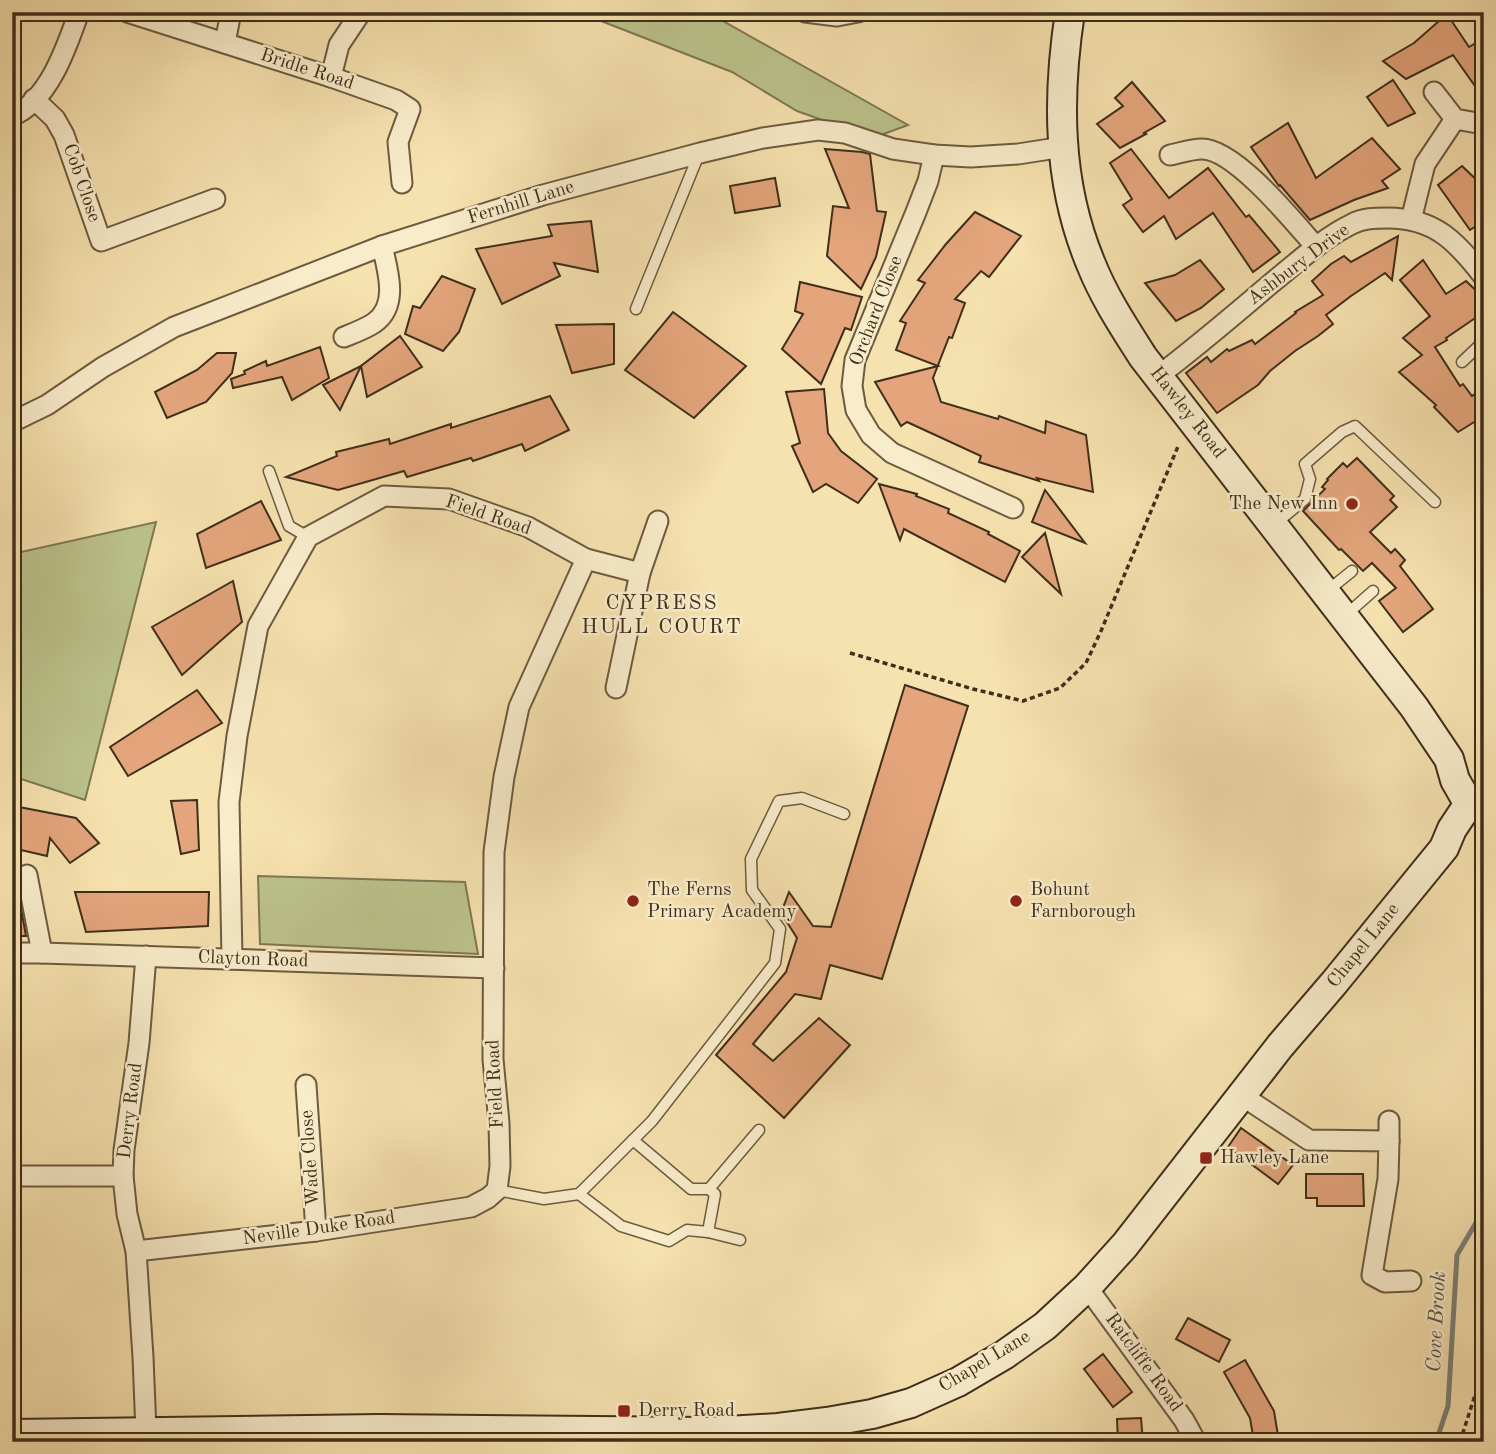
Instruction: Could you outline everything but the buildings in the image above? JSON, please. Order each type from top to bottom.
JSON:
[{"type":"street","points":[[12,116],[42,92],[65,52],[79,12]]},
{"type":"street","name":"Bridle Road","points":[[127,12],[331,77],[396,100],[411,109],[398,142],[402,183]]},
{"type":"street","points":[[225,43],[231,12]]},
{"type":"street","points":[[331,77],[339,46],[361,12]]},
{"type":"street","points":[[804,12],[838,16],[858,12]]},
{"type":"street","name":"Hawley Road","points":[[1070,12],[1061,123],[1069,190],[1091,266],[1127,333],[1158,376],[1414,707],[1449,759],[1467,771],[1474,783],[1477,808]]},
{"type":"street","points":[[1434,92],[1455,119],[1483,124]]},
{"type":"street","name":"Cob Close","points":[[34,99],[55,119],[64,135],[100,241],[215,199]]},
{"type":"street","points":[[1411,220],[1424,164],[1455,119]]},
{"type":"street","name":"Fernhill Lane","points":[[12,422],[47,405],[103,367],[174,327],[382,246],[543,195],[700,153],[763,138],[818,130],[845,134],[893,149],[934,155],[971,157],[1063,147]]},
{"type":"street","points":[[1170,155],[1203,149],[1226,156],[1273,199],[1316,247]]},
{"type":"street","name":"Orchard Close","points":[[934,155],[928,181],[855,360],[852,386],[856,410],[871,435],[892,453],[1013,508]]},
{"type":"street","name":"Ashbury Drive","points":[[1158,376],[1316,247],[1364,219],[1411,220],[1433,227],[1464,251],[1484,276]]},
{"type":"street","points":[[344,337],[376,323],[388,306],[390,280],[382,246]]},
{"type":"street","name":"Field Road","points":[[308,537],[384,496],[449,499],[528,527],[586,559],[519,707],[504,777],[494,852],[492,1059],[499,1123],[500,1166],[497,1190]]},
{"type":"street","points":[[616,688],[640,573],[658,520]]},
{"type":"street","points":[[232,959],[229,802],[237,736],[258,626],[308,537]]},
{"type":"street","points":[[586,559],[640,573]]},
{"type":"street","name":"Chapel Lane","points":[[12,1434],[379,1429],[460,1436],[712,1432],[827,1422],[872,1414],[911,1403],[970,1375],[1004,1355],[1045,1326],[1087,1287],[1125,1245],[1280,1046],[1444,848],[1452,829],[1477,808]]},
{"type":"street","points":[[27,875],[43,953]]},
{"type":"street","name":"Clayton Road","points":[[12,953],[494,968]]},
{"type":"street","name":"Derry Road","points":[[145,956],[139,1043],[124,1150],[123,1177],[127,1214],[136,1251],[144,1357],[146,1432]]},
{"type":"street","name":"Wade Close","points":[[306,1085],[316,1231]]},
{"type":"street","points":[[1241,1096],[1308,1140],[1389,1131],[1389,1167],[1372,1275],[1385,1282],[1411,1281]]},
{"type":"street","points":[[12,1175],[123,1177]]},
{"type":"street","name":"Neville Duke Road","points":[[136,1251],[316,1231],[471,1207],[497,1190]]},
{"type":"street","name":"Ratcliffe Road","points":[[1087,1287],[1184,1420],[1196,1442]]},
{"type":"lane","points":[[636,309],[700,153]]},
{"type":"lane","points":[[1462,362],[1484,341]]},
{"type":"lane","points":[[1273,525],[1305,499],[1310,479],[1305,464],[1342,432],[1355,426],[1435,502]]},
{"type":"lane","points":[[269,471],[289,526],[308,537]]},
{"type":"lane","points":[[1325,593],[1352,571]]},
{"type":"lane","points":[[1344,616],[1373,591]]},
{"type":"lane","points":[[497,1190],[544,1199],[579,1194],[652,1121],[775,963],[780,929],[752,890],[751,859],[779,801],[803,798],[844,814]]},
{"type":"lane","points":[[709,1189],[759,1130]]},
{"type":"lane","points":[[633,1140],[691,1189],[709,1189],[715,1194],[708,1232]]},
{"type":"lane","points":[[579,1194],[621,1226],[669,1241],[687,1230],[740,1240]]},
{"type":"path","points":[[849,653],[1023,701],[1060,688],[1086,663],[1179,444]]},
{"type":"path","points":[[1460,1442],[1484,1367]]},
{"type":"green space","points":[[578,12],[707,12],[908,125],[881,135],[839,126],[797,111],[732,72]]},
{"type":"green space","points":[[156,522],[85,800],[12,776],[12,554]]},
{"type":"green space","points":[[258,876],[465,882],[478,954],[260,944]]},
{"type":"waterway","name":"Cove Brook","points":[[1436,1442],[1448,1406],[1457,1255],[1484,1209]]},
{"type":"place","name":"The New Inn","points":[[1352,504]]},
{"type":"place","name":"The Ferns Primary Academy","points":[[633,901]]},
{"type":"place","name":"Bohunt Farnborough","points":[[1016,901]]},
{"type":"place","name":"Hawley Lane","points":[[1206,1158]]},
{"type":"place","name":"Derry Road","points":[[624,1411]]},
{"type":"district","name":"CYPRESS HULL COURT","points":[[662,615]]}]
